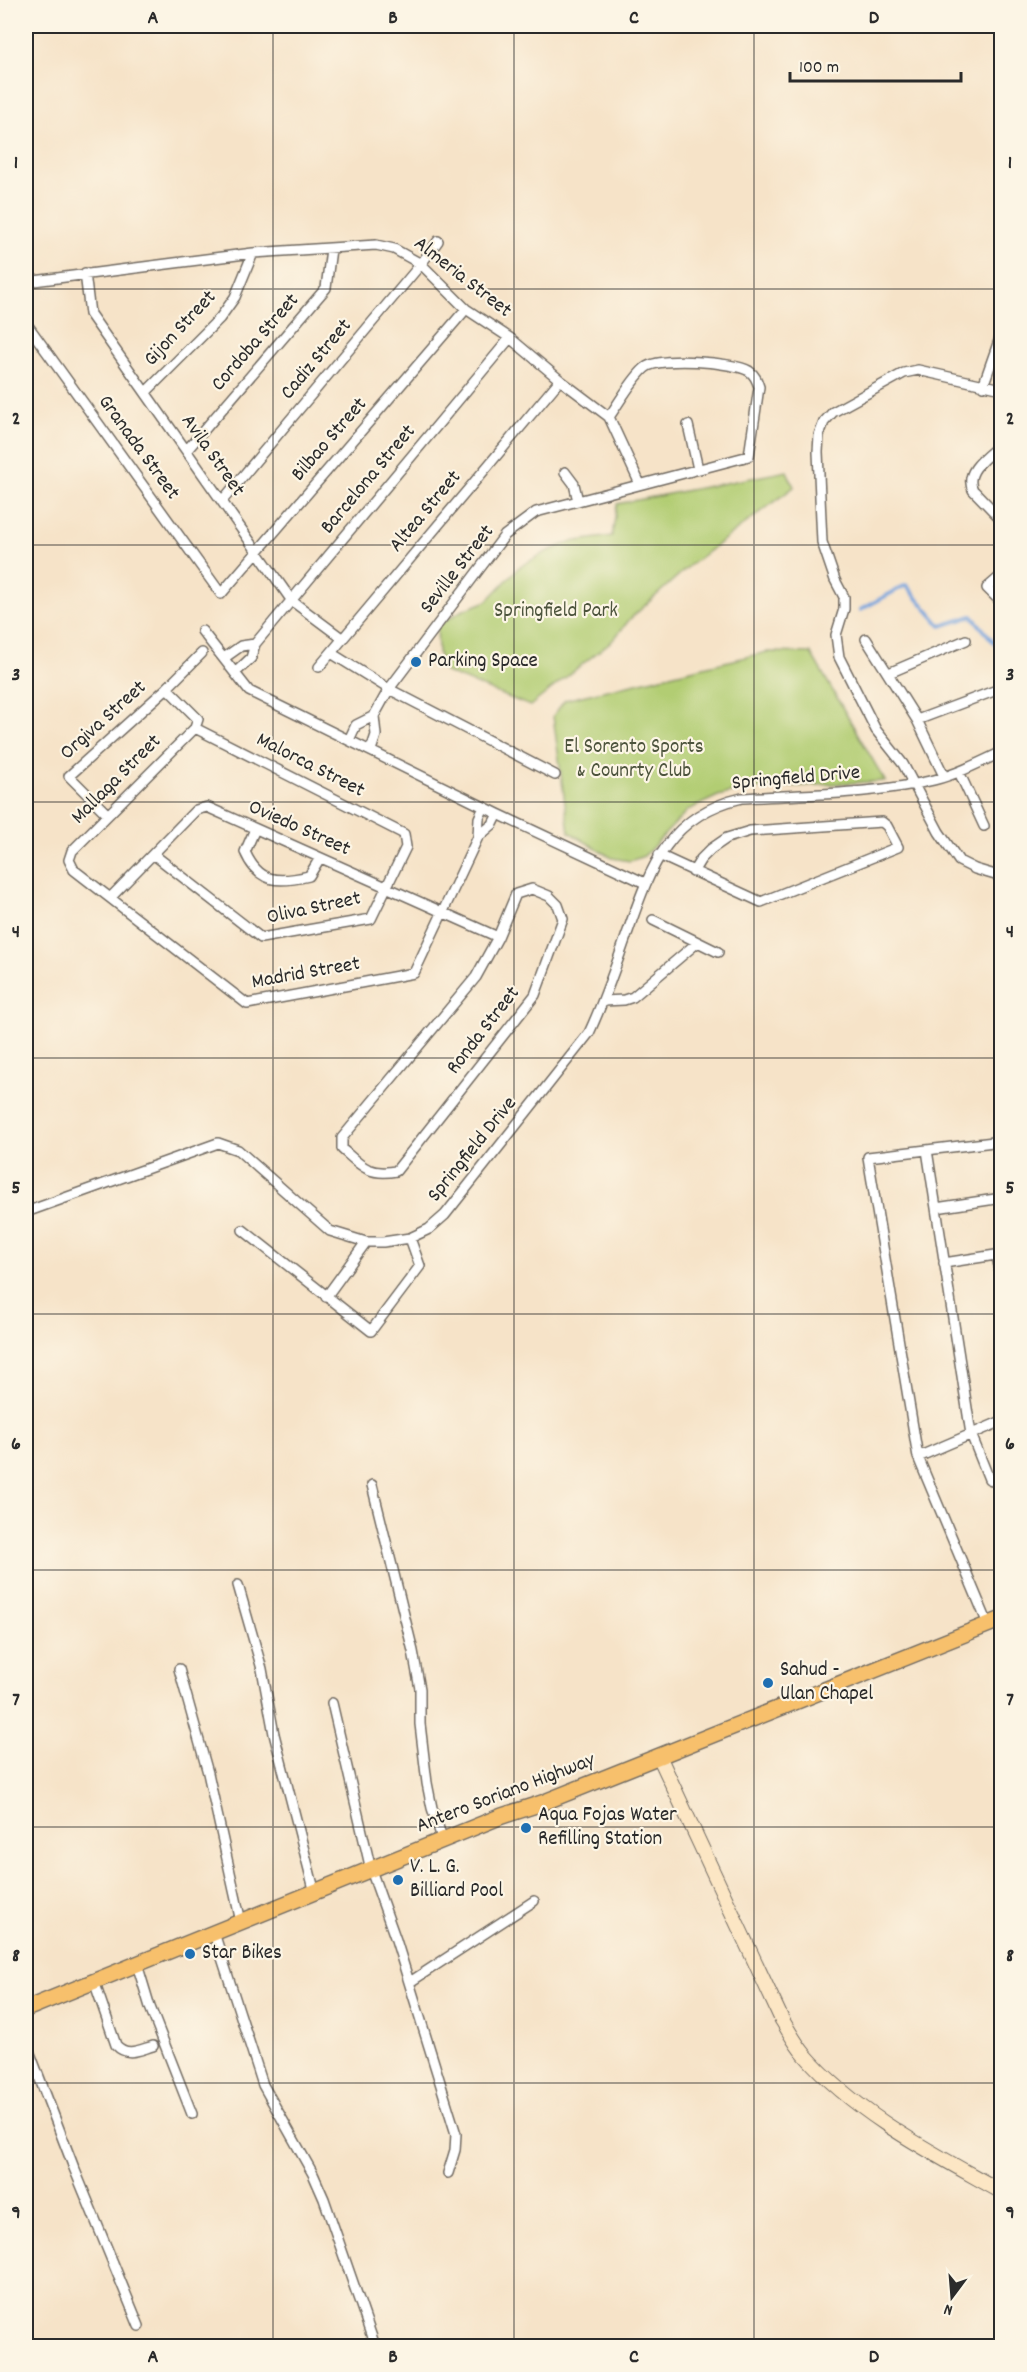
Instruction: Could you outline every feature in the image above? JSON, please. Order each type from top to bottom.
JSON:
[{"type":"main road","name":"Antero Soriano Highway","points":[[26,2008],[995,1622]]},
{"type":"street","name":"Cadiz Street","points":[[222,501],[438,241]]},
{"type":"street","name":"Almeria Street","points":[[85,273],[253,253],[375,245],[394,249],[421,264],[466,309],[510,338],[609,417],[640,484]]},
{"type":"street","name":"Cordoba Street","points":[[187,450],[326,288],[331,249]]},
{"type":"street","name":"Gijon Street","points":[[146,392],[220,318],[235,297],[253,253]]},
{"type":"street","name":"Avila Street","points":[[85,273],[90,314],[292,601],[343,639]]},
{"type":"street","points":[[26,282],[85,273]]},
{"type":"street","name":"Bilbao Street","points":[[221,594],[466,309]]},
{"type":"street","name":"Granada Street","points":[[26,323],[221,594]]},
{"type":"street","points":[[983,386],[1002,332]]},
{"type":"street","name":"Barcelona Street","points":[[235,673],[251,658],[255,644],[510,338]]},
{"type":"street","points":[[609,417],[644,369],[653,363],[665,360],[707,363],[748,370],[756,377],[759,387],[749,456],[640,484]]},
{"type":"street","points":[[1002,389],[918,370],[904,373],[833,412],[824,422],[819,435],[818,452],[822,542],[835,580],[844,597],[844,609],[836,635],[839,657],[876,730],[903,764],[939,832],[959,861],[975,869],[1002,877]]},
{"type":"street","name":"Altea Street","points":[[319,667],[560,380]]},
{"type":"street","points":[[688,425],[698,469]]},
{"type":"street","points":[[1000,515],[973,490],[970,478],[977,466],[1002,443]]},
{"type":"street","points":[[565,472],[574,484],[578,501]]},
{"type":"street","name":"Seville Street","points":[[349,740],[356,725],[374,716],[389,689],[505,535],[536,512],[640,484]]},
{"type":"street","points":[[1002,575],[987,588],[1002,603]]},
{"type":"street","points":[[202,632],[249,691],[498,814],[645,883]]},
{"type":"street","points":[[866,639],[917,720],[944,776]]},
{"type":"street","points":[[889,673],[966,640]]},
{"type":"street","name":"Barcelona Street","points":[[224,658],[241,646],[255,644]]},
{"type":"street","points":[[331,652],[389,689],[555,775]]},
{"type":"street","name":"Orgiva Street","points":[[108,815],[69,776],[167,688],[202,653]]},
{"type":"street","points":[[167,688],[198,719],[195,728]]},
{"type":"street","points":[[917,720],[1002,688]]},
{"type":"street","name":"Seville Street","points":[[371,750],[376,735],[374,716]]},
{"type":"street","name":"Mallaga Street","points":[[69,860],[72,851],[195,728]]},
{"type":"street","name":"Malorca Street","points":[[195,728],[404,834],[406,847],[387,888]]},
{"type":"street","name":"Springfield Drive","points":[[26,1212],[218,1143],[238,1150],[330,1231],[366,1242],[410,1238],[429,1229],[445,1215],[589,1033],[604,1001],[645,883],[659,855],[687,823],[726,802],[742,798],[876,790],[959,772],[1002,752]]},
{"type":"street","points":[[959,772],[984,826]]},
{"type":"street","name":"Oviedo Street","points":[[111,897],[196,810],[207,807],[498,937]]},
{"type":"street","name":"Madrid Street","points":[[69,860],[74,870],[247,1004],[414,973],[478,837],[479,818],[484,807]]},
{"type":"street","name":"Madrid Street","points":[[478,837],[493,824],[498,814]]},
{"type":"street","points":[[659,855],[693,872],[761,902],[898,847],[887,826],[882,822],[750,831],[727,838],[711,849],[693,872]]},
{"type":"street","points":[[255,829],[245,852],[252,868],[271,879],[286,882],[309,876],[320,858]]},
{"type":"street","name":"Oliva Street","points":[[153,854],[261,938],[371,919],[387,888]]},
{"type":"street","name":"Ronda Street","points":[[532,889],[549,896],[558,905],[563,919],[535,995],[396,1171],[382,1174],[364,1169],[342,1149],[342,1138],[476,977],[498,937],[516,894],[532,889]]},
{"type":"street","points":[[653,920],[718,952]]},
{"type":"street","points":[[604,1001],[633,997],[698,942]]},
{"type":"street","points":[[995,1622],[918,1457],[868,1157],[1002,1141]]},
{"type":"street","points":[[927,1150],[971,1434],[989,1479],[1002,1481]]},
{"type":"street","points":[[936,1208],[1002,1198]]},
{"type":"street","points":[[243,1230],[371,1331],[420,1266],[410,1238]]},
{"type":"street","points":[[326,1297],[366,1242]]},
{"type":"street","points":[[944,1263],[999,1255],[1002,1285]]},
{"type":"street","points":[[918,1457],[1002,1421]]},
{"type":"street","points":[[372,1485],[413,1651],[420,1689],[420,1724],[427,1783],[432,1808],[443,1841]]},
{"type":"street","points":[[238,1585],[262,1669],[274,1734],[315,1893]]},
{"type":"street","points":[[179,1669],[208,1773],[241,1922]]},
{"type":"street","points":[[332,1704],[371,1870],[410,1982],[456,2134],[455,2150],[448,2173]]},
{"type":"street","points":[[659,1756],[778,2013],[804,2054],[871,2114],[927,2150],[1002,2192]]},
{"type":"street","points":[[410,1982],[534,1901]]},
{"type":"street","points":[[214,1933],[263,2085],[313,2174],[324,2199],[375,2346]]},
{"type":"street","points":[[137,1964],[150,2007],[192,2114]]},
{"type":"street","points":[[93,1981],[116,2045],[129,2053],[153,2046]]},
{"type":"street","points":[[26,2043],[74,2169],[139,2326]]},
{"type":"green space","name":"Springfield Park","points":[[787,471],[794,487],[689,566],[630,619],[614,639],[530,706],[445,672],[438,652],[437,626],[461,611],[487,601],[519,567],[546,552],[570,542],[612,536],[617,504]]},
{"type":"green space","name":"El Sorento Sports & Counrty Club","points":[[767,652],[811,653],[885,781],[745,789],[718,796],[688,810],[644,856],[630,861],[612,858],[569,832],[553,716],[565,700]]},
{"type":"waterway","points":[[860,610],[906,585],[941,626],[972,616],[1002,652]]},
{"type":"place","name":"Parking Space","points":[[416,662]]},
{"type":"place","name":"Sahud - Ulan Chapel","points":[[768,1683]]},
{"type":"place","name":"Aqua Fojas Water Refilling Station","points":[[526,1828]]},
{"type":"place","name":"V. L. G. Billiard Pool","points":[[398,1880]]},
{"type":"place","name":"Star Bikes","points":[[190,1954]]}]
